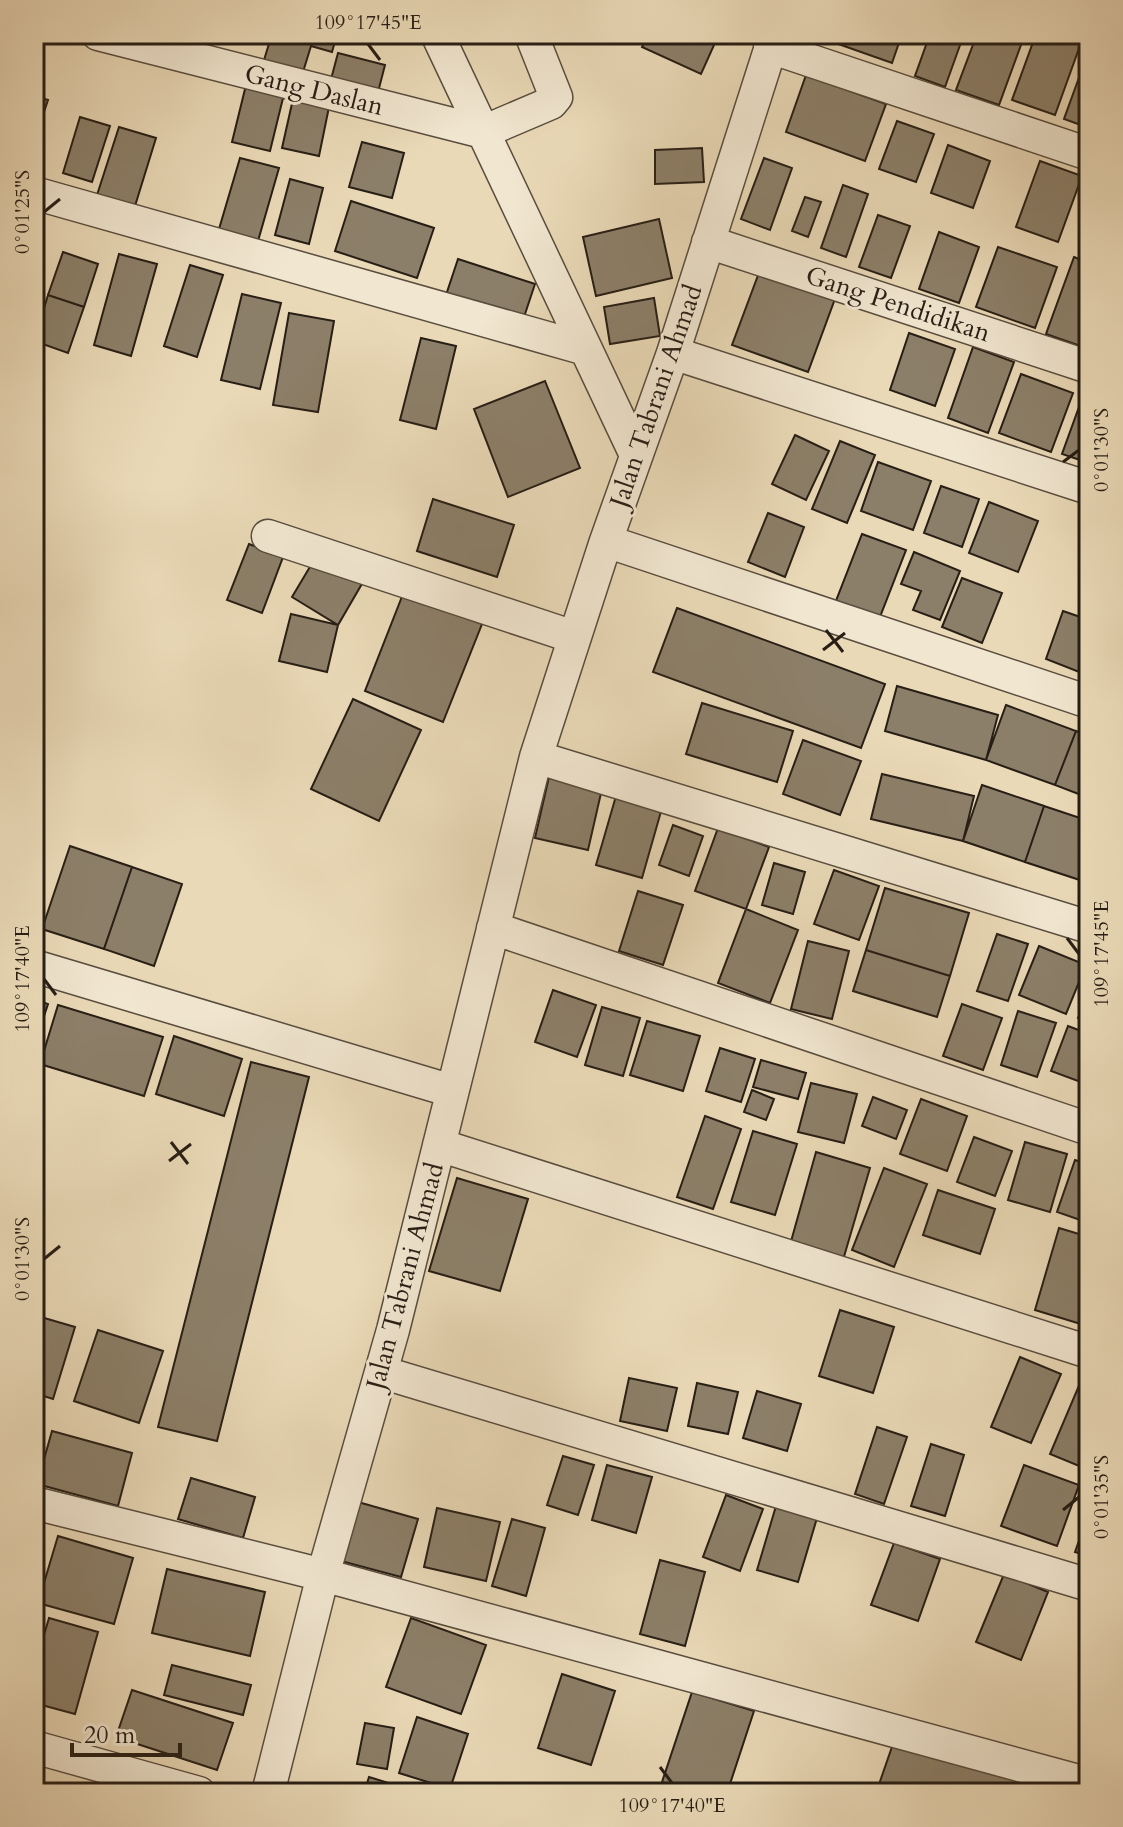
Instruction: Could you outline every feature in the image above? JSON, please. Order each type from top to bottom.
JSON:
[{"type":"street","name":"Gang Daslan","points":[[98,34],[483,132]]},
{"type":"street","points":[[437,34],[636,455]]},
{"type":"street","points":[[483,132],[551,103],[556,97],[554,85],[531,34]]},
{"type":"street","points":[[772,40],[1089,154]]},
{"type":"street","name":"Jalan Tabrani Ahmad","points":[[268,1793],[323,1575],[381,1372],[536,757],[606,541],[673,353],[772,40]]},
{"type":"street","points":[[34,193],[586,349]]},
{"type":"street","name":"Gang Pendidikan","points":[[708,242],[1089,367]]},
{"type":"street","points":[[673,353],[1089,488]]},
{"type":"street","points":[[268,536],[574,637]]},
{"type":"street","points":[[606,541],[1089,702]]},
{"type":"street","points":[[536,757],[1089,927]]},
{"type":"street","points":[[493,928],[1089,1129]]},
{"type":"street","points":[[34,966],[452,1091]]},
{"type":"street","points":[[439,1145],[1089,1352]]},
{"type":"street","points":[[381,1372],[1089,1585]]},
{"type":"street","points":[[34,1503],[323,1575],[1089,1784]]},
{"type":"street","points":[[34,1747],[199,1793]]},
{"type":"building","points":[[224,34],[254,34],[252,41]]},
{"type":"building","points":[[272,34],[337,34],[332,52],[311,46],[303,72],[264,60]]},
{"type":"building","points":[[648,34],[719,34],[701,74],[642,47]]},
{"type":"building","points":[[810,34],[902,34],[892,63]]},
{"type":"building","points":[[930,34],[964,34],[945,87],[915,76]]},
{"type":"building","points":[[977,34],[1025,34],[999,105],[956,90]]},
{"type":"building","points":[[1036,34],[1066,34],[1082,40],[1055,115],[1012,100]]},
{"type":"building","points":[[1089,50],[1089,128],[1064,119]]},
{"type":"building","points":[[338,53],[385,65],[377,96],[330,83]]},
{"type":"building","points":[[806,75],[886,104],[865,161],[786,132]]},
{"type":"building","points":[[246,85],[284,94],[270,151],[232,142]]},
{"type":"building","points":[[34,96],[48,100],[34,142]]},
{"type":"building","points":[[293,99],[329,107],[319,156],[282,148]]},
{"type":"building","points":[[80,117],[110,126],[92,182],[63,173]]},
{"type":"building","points":[[897,121],[934,134],[916,182],[879,169]]},
{"type":"building","points":[[119,127],[156,138],[135,206],[97,195]]},
{"type":"building","points":[[362,142],[404,153],[392,198],[349,187]]},
{"type":"building","points":[[948,145],[990,161],[973,208],[931,193]]},
{"type":"building","points":[[702,148],[704,182],[655,184],[655,150]]},
{"type":"building","points":[[240,158],[279,168],[258,241],[219,229]]},
{"type":"building","points":[[764,158],[792,168],[770,230],[741,219]]},
{"type":"building","points":[[1040,161],[1082,176],[1058,242],[1016,227]]},
{"type":"building","points":[[290,179],[323,188],[309,244],[275,235]]},
{"type":"building","points":[[843,185],[868,194],[846,257],[821,248]]},
{"type":"building","points":[[805,197],[821,202],[808,237],[792,231]]},
{"type":"building","points":[[351,201],[434,228],[417,278],[335,251]]},
{"type":"building","points":[[878,215],[910,226],[891,278],[859,267]]},
{"type":"building","points":[[659,219],[672,278],[596,296],[583,237]]},
{"type":"building","points":[[1089,220],[1089,245],[1081,242]]},
{"type":"building","points":[[939,232],[979,247],[959,303],[919,289]]},
{"type":"building","points":[[998,247],[1057,267],[1035,328],[976,307]]},
{"type":"building","points":[[63,252],[98,264],[84,307],[48,295]]},
{"type":"building","points":[[119,254],[157,264],[131,356],[94,345]]},
{"type":"building","points":[[1074,257],[1089,263],[1089,349],[1046,334]]},
{"type":"building","points":[[458,259],[535,284],[521,326],[444,301]]},
{"type":"building","points":[[190,265],[223,275],[197,357],[164,346]]},
{"type":"building","points":[[760,270],[836,296],[808,372],[732,345]]},
{"type":"building","points":[[242,294],[281,303],[260,389],[221,380]]},
{"type":"building","points":[[48,295],[84,307],[68,353],[34,341]]},
{"type":"building","points":[[654,298],[660,336],[610,344],[604,307]]},
{"type":"building","points":[[289,313],[334,321],[318,412],[273,405]]},
{"type":"building","points":[[909,333],[955,349],[935,406],[890,390]]},
{"type":"building","points":[[421,338],[456,346],[436,429],[400,420]]},
{"type":"building","points":[[973,347],[1014,362],[988,433],[948,418]]},
{"type":"building","points":[[1021,374],[1073,393],[1051,452],[999,433]]},
{"type":"building","points":[[545,381],[580,468],[508,497],[474,409]]},
{"type":"building","points":[[1089,386],[1089,463],[1062,454]]},
{"type":"building","points":[[795,435],[829,451],[806,500],[772,484]]},
{"type":"building","points":[[840,441],[875,455],[847,523],[812,509]]},
{"type":"building","points":[[878,462],[931,481],[913,530],[861,511]]},
{"type":"building","points":[[941,486],[979,499],[962,547],[924,533]]},
{"type":"building","points":[[433,499],[514,525],[497,577],[417,551]]},
{"type":"building","points":[[989,502],[1038,521],[1018,572],[969,553]]},
{"type":"building","points":[[768,513],[804,527],[785,577],[748,562]]},
{"type":"building","points":[[862,534],[906,550],[878,622],[834,606]]},
{"type":"building","points":[[249,544],[283,557],[262,613],[227,600]]},
{"type":"building","points":[[914,552],[960,571],[940,620],[913,610],[921,591],[901,584]]},
{"type":"building","points":[[317,555],[363,582],[338,625],[292,597]]},
{"type":"building","points":[[962,578],[1002,593],[982,643],[942,627]]},
{"type":"building","points":[[403,594],[482,624],[443,722],[365,691]]},
{"type":"building","points":[[677,608],[885,684],[861,748],[653,672]]},
{"type":"building","points":[[1063,611],[1089,620],[1087,675],[1046,659]]},
{"type":"building","points":[[291,614],[338,625],[327,672],[279,661]]},
{"type":"building","points":[[897,686],[998,715],[986,760],[885,731]]},
{"type":"building","points":[[353,699],[421,730],[379,821],[311,789]]},
{"type":"building","points":[[702,703],[793,731],[777,782],[686,754]]},
{"type":"building","points":[[1006,705],[1076,731],[1055,785],[986,760]]},
{"type":"building","points":[[1076,731],[1089,736],[1089,798],[1055,785]]},
{"type":"building","points":[[803,740],[861,761],[840,815],[783,794]]},
{"type":"building","points":[[551,768],[604,780],[588,850],[535,838]]},
{"type":"building","points":[[882,774],[974,796],[963,841],[871,819]]},
{"type":"building","points":[[982,785],[1044,806],[1025,862],[963,841]]},
{"type":"building","points":[[616,796],[662,808],[642,878],[596,865]]},
{"type":"building","points":[[1044,806],[1089,821],[1089,883],[1025,862]]},
{"type":"building","points":[[673,825],[703,836],[689,876],[659,865]]},
{"type":"building","points":[[718,828],[769,847],[746,909],[695,891]]},
{"type":"building","points":[[70,846],[132,867],[104,949],[42,929]]},
{"type":"building","points":[[774,863],[805,872],[793,914],[762,905]]},
{"type":"building","points":[[132,867],[182,884],[154,966],[104,949]]},
{"type":"building","points":[[834,870],[879,886],[859,940],[814,924]]},
{"type":"building","points":[[885,888],[969,913],[950,976],[866,950]]},
{"type":"building","points":[[638,891],[683,905],[663,965],[619,951]]},
{"type":"building","points":[[746,909],[798,930],[770,1003],[718,983]]},
{"type":"building","points":[[997,934],[1028,944],[1008,1001],[977,991]]},
{"type":"building","points":[[808,941],[849,951],[832,1019],[791,1009]]},
{"type":"building","points":[[1039,946],[1086,965],[1066,1014],[1019,995]]},
{"type":"building","points":[[866,950],[950,976],[937,1017],[853,991]]},
{"type":"building","points":[[553,990],[596,1005],[577,1057],[535,1042]]},
{"type":"building","points":[[1089,991],[1089,1023],[1078,1018]]},
{"type":"building","points":[[34,999],[48,1004],[34,1046]]},
{"type":"building","points":[[962,1004],[1002,1018],[983,1070],[943,1056]]},
{"type":"building","points":[[58,1005],[163,1037],[144,1096],[40,1064]]},
{"type":"building","points":[[602,1007],[640,1018],[623,1076],[585,1065]]},
{"type":"building","points":[[1018,1011],[1056,1023],[1037,1077],[1001,1065]]},
{"type":"building","points":[[647,1021],[700,1036],[683,1091],[630,1075]]},
{"type":"building","points":[[1068,1026],[1089,1034],[1089,1085],[1051,1071]]},
{"type":"building","points":[[174,1036],[242,1059],[224,1116],[156,1094]]},
{"type":"building","points":[[720,1048],[755,1059],[741,1102],[706,1091]]},
{"type":"building","points":[[761,1060],[806,1073],[798,1099],[753,1087]]},
{"type":"building","points":[[251,1062],[309,1077],[217,1441],[158,1427]]},
{"type":"building","points":[[811,1083],[857,1094],[844,1143],[798,1132]]},
{"type":"building","points":[[752,1090],[774,1099],[766,1120],[744,1112]]},
{"type":"building","points":[[873,1097],[907,1110],[896,1139],[862,1126]]},
{"type":"building","points":[[921,1099],[967,1116],[947,1171],[900,1154]]},
{"type":"building","points":[[705,1116],[741,1129],[713,1209],[677,1197]]},
{"type":"building","points":[[753,1131],[797,1144],[775,1215],[731,1202]]},
{"type":"building","points":[[974,1137],[1012,1151],[995,1196],[957,1182]]},
{"type":"building","points":[[1025,1142],[1067,1154],[1050,1212],[1008,1200]]},
{"type":"building","points":[[816,1152],[870,1168],[843,1260],[790,1245]]},
{"type":"building","points":[[1075,1160],[1089,1165],[1089,1223],[1057,1212]]},
{"type":"building","points":[[884,1168],[927,1184],[894,1267],[852,1250]]},
{"type":"building","points":[[457,1178],[528,1199],[500,1291],[429,1271]]},
{"type":"building","points":[[938,1190],[995,1209],[980,1254],[923,1235]]},
{"type":"building","points":[[1059,1228],[1089,1237],[1089,1308],[1084,1325],[1035,1310]]},
{"type":"building","points":[[840,1310],[894,1327],[873,1393],[819,1376]]},
{"type":"building","points":[[34,1315],[75,1327],[53,1399],[34,1393]]},
{"type":"building","points":[[98,1330],[163,1351],[139,1423],[74,1401]]},
{"type":"building","points":[[1020,1357],[1061,1374],[1031,1443],[991,1427]]},
{"type":"building","points":[[1083,1376],[1089,1379],[1089,1470],[1050,1454]]},
{"type":"building","points":[[629,1378],[677,1388],[667,1431],[620,1421]]},
{"type":"building","points":[[697,1383],[738,1392],[728,1434],[688,1426]]},
{"type":"building","points":[[757,1391],[801,1404],[787,1451],[743,1438]]},
{"type":"building","points":[[877,1427],[907,1437],[884,1504],[855,1494]]},
{"type":"building","points":[[34,1428],[42,1430],[34,1457]]},
{"type":"building","points":[[52,1431],[132,1453],[118,1506],[37,1484]]},
{"type":"building","points":[[931,1444],[964,1455],[945,1516],[911,1506]]},
{"type":"building","points":[[563,1456],[594,1465],[578,1515],[547,1505]]},
{"type":"building","points":[[607,1465],[652,1477],[636,1533],[592,1520]]},
{"type":"building","points":[[1024,1465],[1079,1485],[1057,1546],[1001,1526]]},
{"type":"building","points":[[191,1478],[255,1497],[243,1538],[178,1519]]},
{"type":"building","points":[[726,1495],[763,1509],[740,1571],[703,1557]]},
{"type":"building","points":[[358,1502],[418,1519],[401,1577],[341,1561]]},
{"type":"building","points":[[776,1506],[817,1518],[798,1582],[757,1570]]},
{"type":"building","points":[[437,1508],[500,1522],[486,1581],[424,1567]]},
{"type":"building","points":[[1089,1512],[1089,1556],[1075,1552]]},
{"type":"building","points":[[512,1519],[545,1528],[526,1596],[492,1586]]},
{"type":"building","points":[[58,1536],[133,1558],[114,1624],[38,1603]]},
{"type":"building","points":[[894,1543],[940,1559],[918,1621],[871,1605]]},
{"type":"building","points":[[660,1560],[705,1572],[685,1646],[640,1634]]},
{"type":"building","points":[[167,1569],[265,1592],[250,1656],[152,1633]]},
{"type":"building","points":[[1004,1574],[1048,1592],[1021,1660],[976,1642]]},
{"type":"building","points":[[49,1618],[98,1632],[75,1714],[34,1703],[34,1669]]},
{"type":"building","points":[[411,1618],[486,1645],[461,1714],[386,1687]]},
{"type":"building","points":[[172,1665],[251,1685],[243,1715],[164,1695]]},
{"type":"building","points":[[562,1674],[615,1691],[591,1765],[538,1748]]},
{"type":"building","points":[[132,1690],[233,1723],[217,1770],[116,1737]]},
{"type":"building","points":[[692,1692],[754,1711],[727,1793],[695,1793],[662,1782]]},
{"type":"building","points":[[417,1717],[468,1734],[450,1789],[399,1773]]},
{"type":"building","points":[[365,1723],[394,1728],[387,1769],[357,1764]]},
{"type":"building","points":[[894,1741],[1047,1791],[876,1793]]},
{"type":"building","points":[[369,1777],[421,1793],[364,1793]]}]
